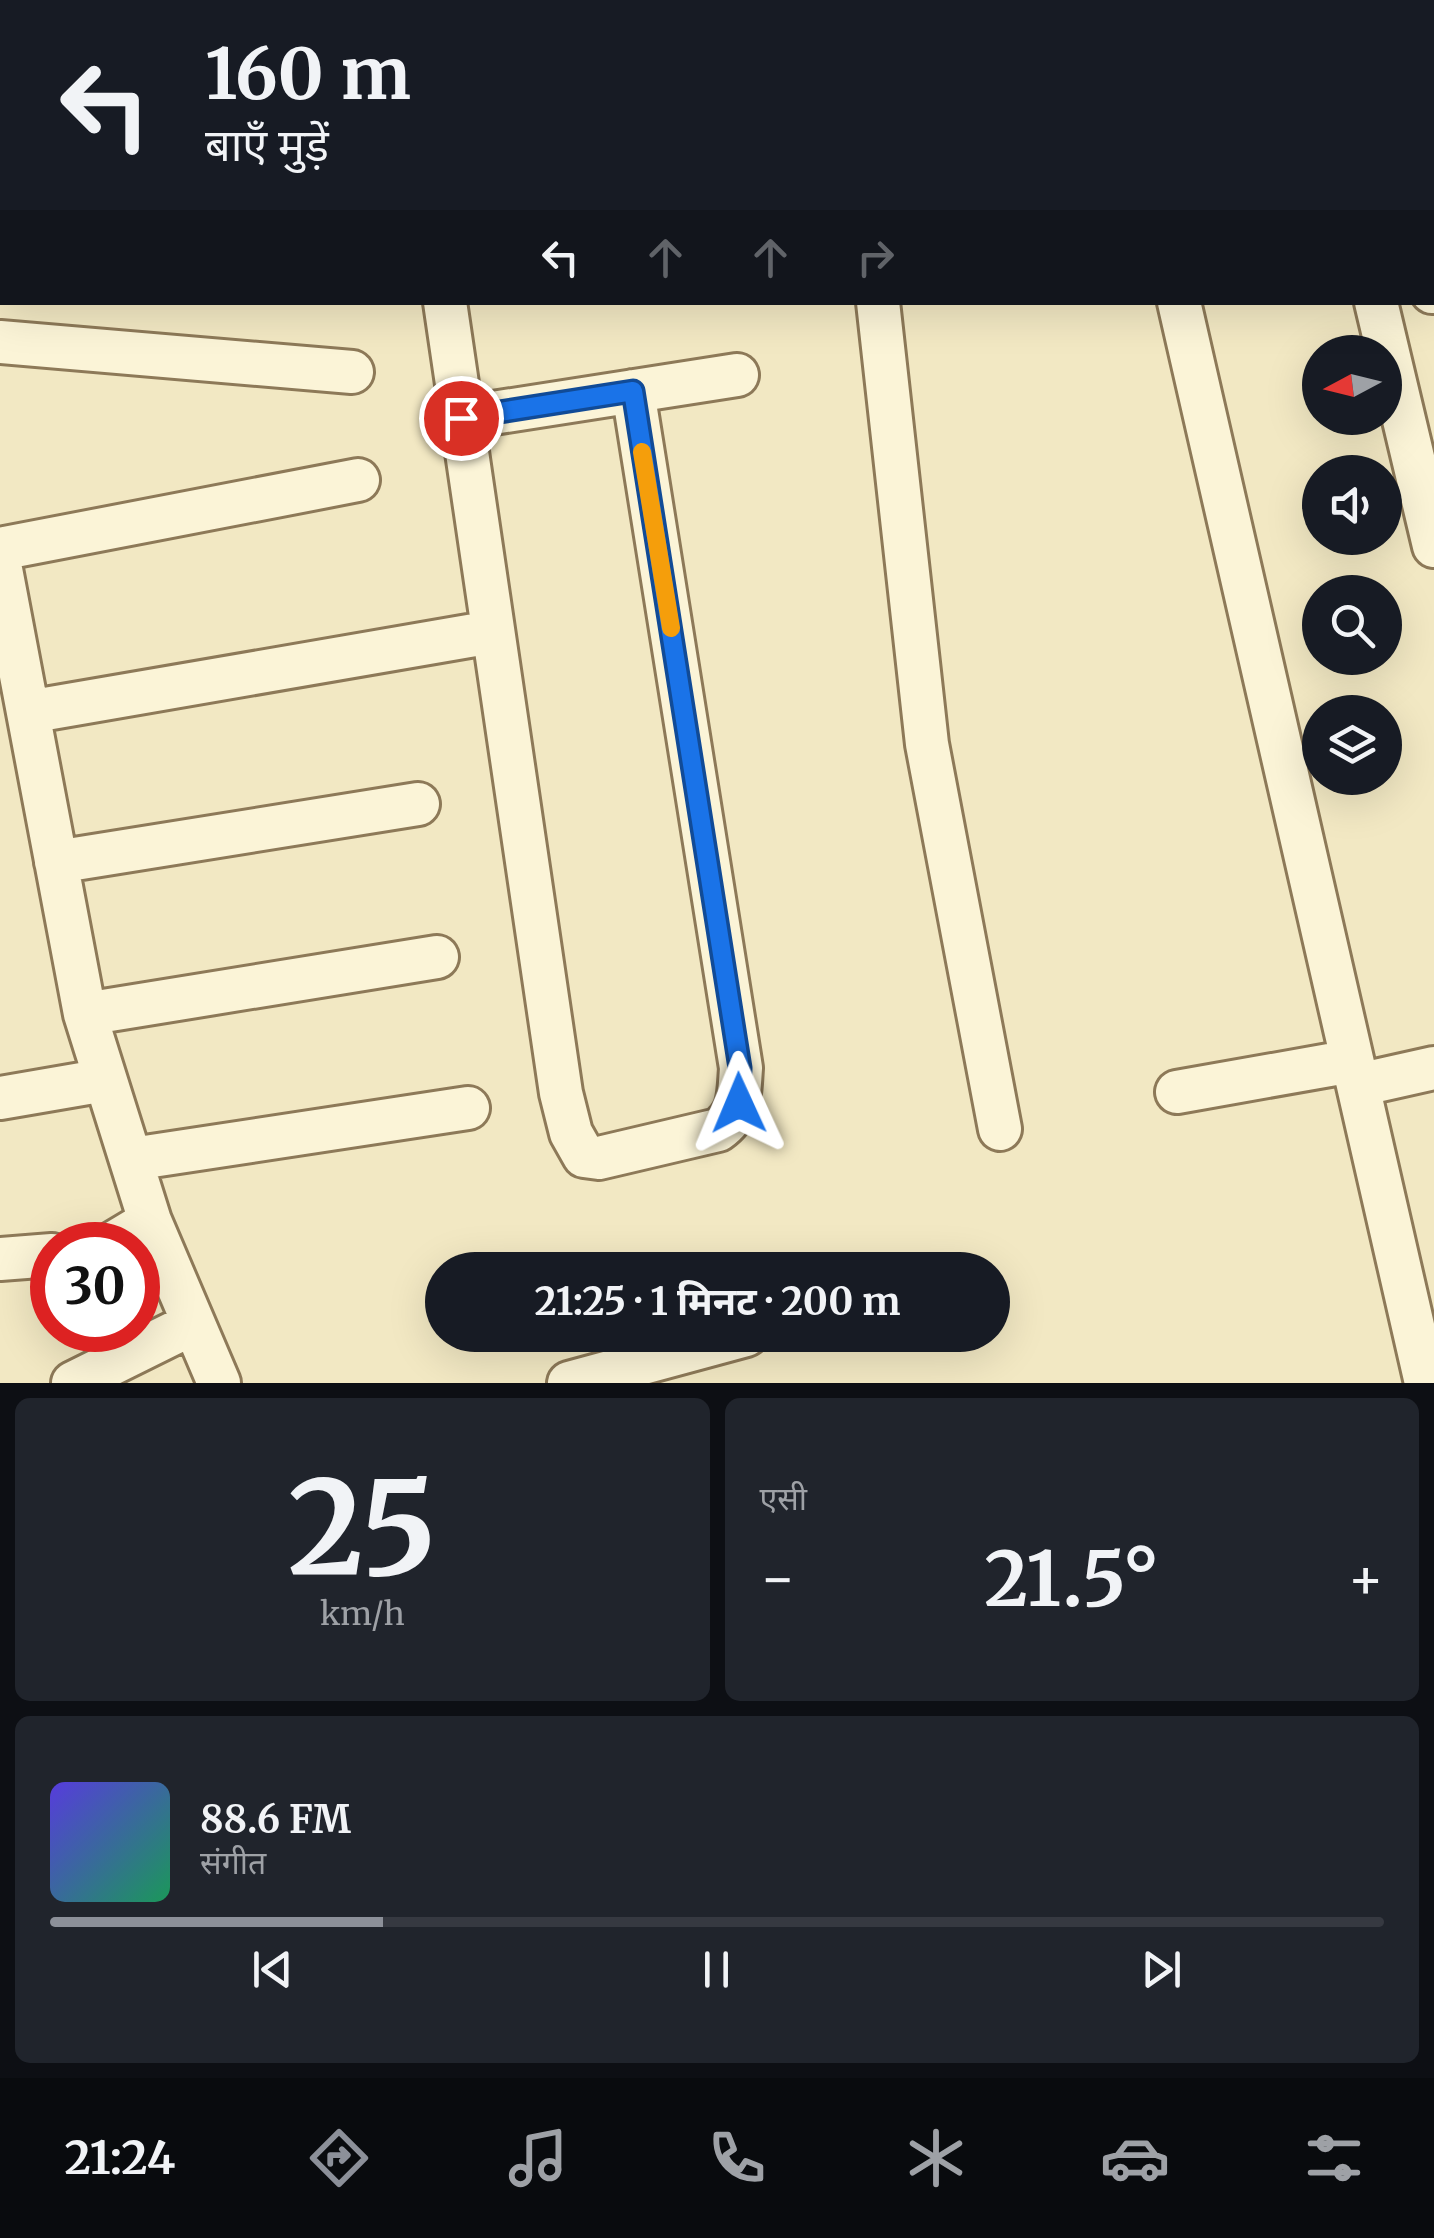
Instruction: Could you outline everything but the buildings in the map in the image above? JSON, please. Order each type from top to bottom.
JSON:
[{"type":"street","points":[[444,305],[561,1093],[571,1133],[584,1156],[599,1158],[718,1130],[732,1121],[739,1103],[740,1068],[633,391]]},
{"type":"street","points":[[878,305],[927,744],[1000,1129]]},
{"type":"street","points":[[1180,305],[1425,1383],[1434,1380]]},
{"type":"street","points":[[1377,305],[1434,546]]},
{"type":"street","points":[[0,342],[352,372]]},
{"type":"street","points":[[461,418],[738,375]]},
{"type":"street","points":[[0,549],[358,480]]},
{"type":"street","points":[[0,564],[85,1014],[150,1221],[219,1383]]},
{"type":"street","points":[[28,712],[492,632]]},
{"type":"street","points":[[56,862],[418,804]]},
{"type":"street","points":[[85,1014],[437,957]]},
{"type":"street","points":[[1177,1092],[1434,1068]]},
{"type":"street","points":[[0,1098],[105,1080]]},
{"type":"street","points":[[132,1159],[468,1108]]},
{"type":"street","points":[[0,1259],[30,1257]]},
{"type":"street","points":[[73,1383],[192,1324]]},
{"type":"street","points":[[569,1383],[683,1352]]},
{"type":"slow traffic","points":[[642,452],[671,628]]},
{"type":"route","points":[[461,418],[633,391],[740,1068],[739,1103]]}]
